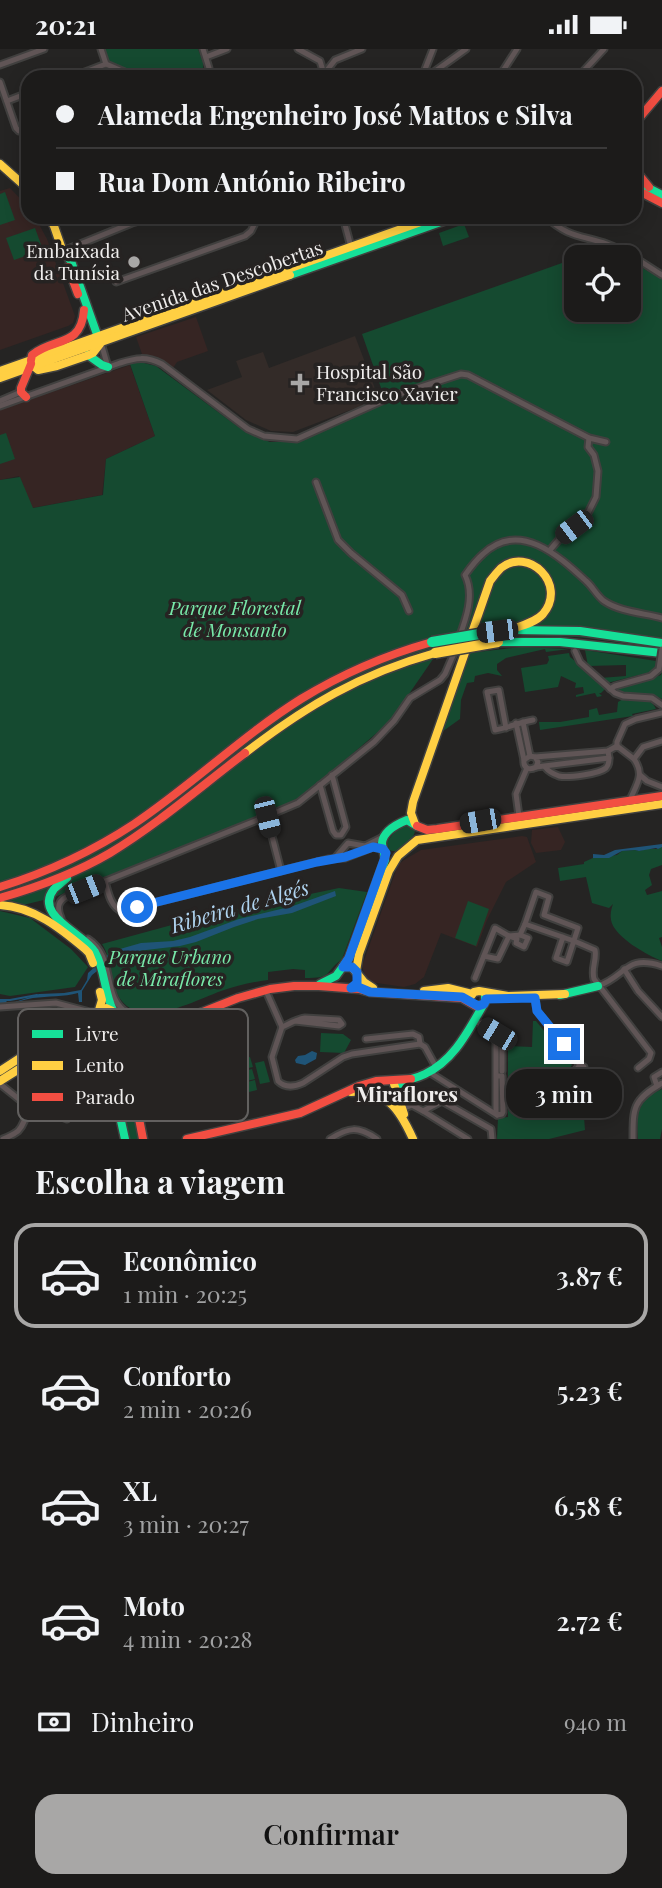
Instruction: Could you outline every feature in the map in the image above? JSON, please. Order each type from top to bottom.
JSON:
[{"type":"main road","points":[[642,116],[662,91]]},
{"type":"main road","points":[[0,164],[21,183]]},
{"type":"main road","points":[[642,180],[658,193]]},
{"type":"main road","points":[[642,185],[658,193]]},
{"type":"main road","points":[[642,193],[662,203]]},
{"type":"main road","points":[[23,390],[32,355],[71,339],[82,326],[84,310],[53,224]]},
{"type":"main road","name":"Avenida das Descobertas","points":[[2,375],[416,224]]},
{"type":"main road","name":"Avenida das Descobertas","points":[[31,364],[82,342],[99,339],[436,224]]},
{"type":"main road","points":[[31,364],[38,370],[44,370],[88,355],[94,352],[99,339],[71,261],[63,251]]},
{"type":"main road","points":[[71,339],[82,342]]},
{"type":"main road","points":[[88,355],[108,367]]},
{"type":"main road","points":[[2,375],[16,377],[23,390]]},
{"type":"main road","points":[[417,839],[416,825],[411,813],[413,802],[490,581],[498,569],[506,564],[520,561],[530,563],[547,577],[551,587],[550,604],[538,618],[501,635]]},
{"type":"main road","points":[[0,887],[62,864],[122,832],[268,722],[320,688],[376,660],[501,635],[552,630],[580,631],[662,643]]},
{"type":"main road","points":[[501,635],[525,641],[568,642],[662,651]]},
{"type":"main road","points":[[112,1009],[107,999],[95,951],[87,941],[59,922],[51,911],[51,895],[58,885],[161,818],[260,741],[318,701],[434,648]]},
{"type":"main road","points":[[496,823],[519,816],[662,796]]},
{"type":"main road","points":[[346,988],[357,983],[359,954],[389,871],[398,856],[417,839],[496,823],[662,804]]},
{"type":"main road","points":[[398,856],[391,856],[385,851],[382,842],[400,821],[407,820],[428,830],[481,826]]},
{"type":"main road","points":[[316,985],[335,976],[349,958],[385,851]]},
{"type":"main road","points":[[0,898],[56,879],[109,853]]},
{"type":"main road","points":[[0,905],[29,910],[85,949],[92,959],[102,1000],[98,1009]]},
{"type":"main road","points":[[343,967],[352,967],[368,986],[378,989],[420,991],[448,988],[480,999],[565,994]]},
{"type":"main road","points":[[335,976],[336,981],[346,988]]},
{"type":"main road","points":[[210,1009],[246,995],[286,987],[316,985],[358,987],[370,992],[480,999],[535,998],[598,986]]},
{"type":"main road","points":[[187,1139],[300,1113],[359,1086],[391,1085],[433,1070],[456,1049],[474,1020],[480,999]]},
{"type":"main road","points":[[0,1071],[18,1062]]},
{"type":"main road","points":[[0,1082],[18,1065]]},
{"type":"main road","points":[[391,1085],[381,1083],[379,1087],[411,1134]]},
{"type":"main road","points":[[332,1099],[357,1091],[393,1095],[391,1085]]},
{"type":"main road","points":[[391,1085],[411,1134]]},
{"type":"main road","points":[[121,1121],[125,1139]]},
{"type":"main road","points":[[140,1121],[144,1139]]},
{"type":"street","points":[[0,65],[17,55],[44,49]]},
{"type":"street","points":[[101,49],[107,64],[120,70]]},
{"type":"street","points":[[203,49],[208,70]]},
{"type":"street","points":[[206,57],[227,49]]},
{"type":"street","points":[[298,49],[320,61],[335,60],[362,49]]},
{"type":"street","points":[[425,70],[433,49]]},
{"type":"street","points":[[437,70],[466,49]]},
{"type":"street","points":[[504,70],[517,49]]},
{"type":"street","points":[[586,70],[604,49]]},
{"type":"street","points":[[430,57],[433,62],[443,66]]},
{"type":"street","points":[[327,70],[335,60]]},
{"type":"street","points":[[320,61],[322,70]]},
{"type":"street","points":[[91,70],[107,64]]},
{"type":"street","points":[[0,82],[16,128],[21,131]]},
{"type":"street","points":[[7,101],[21,96]]},
{"type":"street","points":[[63,251],[130,224]]},
{"type":"street","points":[[116,282],[245,236],[254,224]]},
{"type":"street","points":[[345,224],[351,247]]},
{"type":"street","points":[[554,224],[574,235],[617,248],[662,275]]},
{"type":"street","points":[[99,339],[108,367]]},
{"type":"street","points":[[0,403],[23,390],[137,358],[149,358],[256,433],[297,439],[393,396],[461,374],[468,375],[589,437],[606,442]]},
{"type":"street","points":[[550,550],[562,536],[585,519],[596,497],[598,471],[588,447],[589,437]]},
{"type":"street","points":[[316,482],[338,540],[402,594],[409,611]]},
{"type":"street","points":[[121,1009],[113,997],[104,958],[98,947],[61,917],[58,906],[61,900],[267,817],[294,805],[320,785],[385,731],[410,698],[445,674],[468,609],[468,582],[465,575],[484,553],[509,541],[527,541],[550,550],[590,584],[607,603],[662,618]]},
{"type":"street","points":[[575,651],[580,662],[610,689],[623,696],[652,698],[662,705]]},
{"type":"street","points":[[610,689],[651,676],[659,669],[662,651]]},
{"type":"street","points":[[506,728],[499,690],[487,692],[495,730],[506,728],[516,723],[533,720]]},
{"type":"street","points":[[544,767],[557,776],[567,777],[606,769],[609,755],[617,746],[625,724],[662,713]]},
{"type":"street","points":[[523,722],[533,756],[538,762],[536,767]]},
{"type":"street","points":[[516,723],[524,765],[527,768]]},
{"type":"street","points":[[634,759],[643,747],[662,741]]},
{"type":"street","points":[[617,746],[634,759],[639,768],[640,775],[630,800]]},
{"type":"street","points":[[524,760],[533,756],[609,755]]},
{"type":"street","points":[[527,768],[609,755]]},
{"type":"street","points":[[519,816],[516,794],[527,768]]},
{"type":"street","points":[[320,785],[332,831],[335,835],[341,835],[346,827],[332,775]]},
{"type":"street","points":[[640,775],[662,787]]},
{"type":"street","points":[[267,817],[281,871]]},
{"type":"street","points":[[335,858],[346,844],[369,845],[385,836]]},
{"type":"street","points":[[355,844],[355,854]]},
{"type":"street","points":[[105,881],[114,907],[122,911],[345,857],[373,847],[385,851]]},
{"type":"street","points":[[520,935],[536,892],[549,897],[544,915],[578,928],[567,962],[556,958],[563,937]]},
{"type":"street","points":[[525,924],[595,950],[592,973],[598,986],[650,1050],[649,1059],[638,1068]]},
{"type":"street","points":[[475,978],[495,928],[509,936],[517,939],[516,943],[524,947],[528,938],[520,935],[509,936]]},
{"type":"street","points":[[484,956],[498,959],[509,936]]},
{"type":"street","points":[[598,986],[612,980],[629,965],[639,962],[662,966]]},
{"type":"street","points":[[624,969],[638,991],[662,1017]]},
{"type":"street","points":[[266,991],[282,1027],[272,1057],[278,1081],[286,1086],[303,1083],[352,1054],[420,1044],[425,1047],[433,1070],[497,1115],[502,1114],[502,1076],[496,1076],[497,1034]]},
{"type":"street","points":[[535,998],[537,1011],[580,1065]]},
{"type":"street","points":[[0,1007],[46,1002],[75,1008]]},
{"type":"street","points":[[282,1027],[295,1021],[305,1018],[338,1020],[342,1024],[339,1026],[295,1021]]},
{"type":"street","points":[[474,1020],[502,1035],[502,1071]]},
{"type":"street","points":[[366,1039],[413,1034],[419,1037],[420,1044]]},
{"type":"street","points":[[633,1139],[635,1107],[660,1085],[654,1077],[662,1072]]},
{"type":"street","points":[[0,1082],[18,1098]]},
{"type":"street","points":[[424,1111],[442,1101],[491,1129],[492,1139]]},
{"type":"street","points":[[402,1109],[412,1105],[468,1139]]},
{"type":"street","points":[[3,1139],[15,1133],[23,1121]]},
{"type":"street","points":[[330,1139],[341,1132],[357,1129],[377,1139]]},
{"type":"shaded area","points":[[10,188],[21,200],[21,224],[39,224],[47,239],[75,316],[73,323],[68,326],[0,350],[0,191]]},
{"type":"shaded area","points":[[196,317],[208,351],[177,362],[173,368],[157,357],[142,354],[136,337]]},
{"type":"shaded area","name":"Hospital São Francisco Xavier","points":[[355,336],[379,399],[293,432],[271,431],[246,420],[207,390],[242,377],[236,361],[263,352],[269,368]]},
{"type":"shaded area","points":[[130,365],[155,436],[106,459],[102,495],[32,508],[19,476],[0,480],[0,410]]},
{"type":"shaded area","points":[[558,827],[565,842],[561,850],[536,853],[531,843],[532,830]]},
{"type":"shaded area","points":[[527,837],[536,862],[506,882],[477,947],[441,933],[424,977],[415,984],[404,987],[370,982],[362,966],[398,865],[421,850]]},
{"type":"green space","points":[[103,49],[198,49],[204,70],[126,70],[109,63]]},
{"type":"green space","points":[[5,192],[15,220],[0,225],[0,194]]},
{"type":"green space","points":[[464,224],[469,237],[443,246],[439,233]]},
{"type":"green space","points":[[35,228],[43,250],[14,260],[6,238]]},
{"type":"green space","name":"Parque Florestal de Monsanto","points":[[564,262],[564,322],[641,322],[641,267],[662,279],[662,649],[588,638],[544,635],[518,635],[442,646],[386,725],[291,803],[52,898],[23,905],[0,901],[0,480],[20,477],[33,508],[103,495],[106,459],[155,436],[130,364],[140,362],[156,366],[254,436],[270,442],[306,439],[386,402],[362,334]]},
{"type":"green space","points":[[6,433],[15,459],[0,464],[0,435]]},
{"type":"green space","points":[[522,647],[569,649],[546,652],[545,649],[506,658],[497,664],[497,670],[502,676],[488,673],[475,676],[474,682],[467,683],[461,700],[460,719],[439,734],[469,653]]},
{"type":"green space","points":[[585,650],[656,661],[655,668],[651,672],[607,683],[600,678],[626,676],[626,665],[588,666]]},
{"type":"green space","points":[[569,653],[570,657],[605,689],[599,693],[602,696],[597,697],[595,693],[576,697],[584,693],[583,687],[575,688],[576,683],[561,676],[558,687],[525,692],[521,668],[547,664],[548,656]]},
{"type":"green space","points":[[662,671],[662,699],[615,690],[661,675]]},
{"type":"green space","points":[[623,699],[650,702],[656,709],[632,714],[633,716],[540,730],[539,722],[589,717],[589,710],[597,708],[599,715],[617,712],[618,702]]},
{"type":"green space","points":[[402,825],[413,828],[414,835],[402,849],[389,850],[387,842]]},
{"type":"green space","points":[[660,847],[662,865],[651,869],[649,875],[652,885],[645,890],[647,895],[662,891],[662,937],[659,938],[662,961],[640,950],[618,933],[611,920],[613,904],[609,908],[592,903],[586,877],[560,881],[558,868],[584,864],[593,858],[617,855],[622,851]]},
{"type":"green space","name":"Parque Urbano de Miraflores","points":[[339,888],[367,892],[342,959],[324,976],[305,978],[305,970],[293,969],[268,972],[268,980],[232,987],[172,1009],[134,1009],[121,1000],[102,944],[201,917]]},
{"type":"green space","points":[[468,901],[489,909],[476,946],[455,938]]},
{"type":"green space","points":[[0,911],[30,918],[71,949],[88,967],[75,987],[10,996],[0,994]]},
{"type":"green space","points":[[533,1021],[536,1021],[572,1065],[561,1080],[574,1089],[566,1101],[584,1117],[585,1130],[549,1139],[497,1139],[498,1118],[508,1117],[508,1046],[532,1047]]},
{"type":"green space","points":[[321,1033],[343,1034],[351,1040],[344,1053],[320,1052]]},
{"type":"green space","points":[[250,1057],[253,1067],[248,1068]]},
{"type":"green space","points":[[264,1061],[270,1082],[260,1084],[255,1063]]},
{"type":"green space","points":[[252,1069],[255,1079],[248,1081],[248,1070]]},
{"type":"green space","points":[[255,1080],[257,1090],[248,1092],[248,1082]]},
{"type":"green space","points":[[662,1089],[660,1139],[638,1139],[637,1122],[640,1109],[647,1098]]},
{"type":"green space","points":[[125,1121],[135,1121],[139,1139],[129,1139]]},
{"type":"water","points":[[662,844],[658,849],[622,851],[609,858],[593,858],[593,854],[604,855],[615,850]]},
{"type":"water","points":[[335,891],[336,896],[292,913],[258,919],[196,942],[129,952],[110,961],[92,975],[82,991],[82,1002],[79,1002],[78,993],[13,1003],[39,994],[81,990],[88,973],[108,955],[120,949],[141,943],[190,937],[239,919],[293,906]]},
{"type":"water","points":[[312,1051],[317,1053],[316,1059],[305,1065],[296,1063],[298,1056]]},
{"type":"waterway","name":"Ribeira de Algés","points":[[0,1000],[37,995]]},
{"type":"traffic: fast","points":[[642,185],[662,195]]},
{"type":"traffic: fast","points":[[290,275],[435,224]]},
{"type":"traffic: fast","points":[[63,251],[71,261],[99,340]]},
{"type":"traffic: fast","points":[[88,355],[108,367]]},
{"type":"traffic: fast","points":[[516,630],[580,631],[662,643]]},
{"type":"traffic: fast","points":[[432,642],[497,631]]},
{"type":"traffic: fast","points":[[498,642],[560,642],[662,653]]},
{"type":"traffic: fast","points":[[320,984],[336,976],[349,958],[385,860],[382,843],[385,835],[407,820],[417,826]]},
{"type":"traffic: fast","points":[[67,878],[54,889],[49,898],[50,907],[62,923],[95,952],[113,1009]]},
{"type":"traffic: fast","points":[[560,995],[598,986]]},
{"type":"traffic: fast","points":[[395,1087],[425,1074],[445,1061],[467,1033],[485,1002],[485,994]]},
{"type":"traffic: fast","points":[[121,1121],[125,1139]]},
{"type":"traffic: slow","points":[[0,164],[21,183]]},
{"type":"traffic: slow","points":[[53,224],[64,255]]},
{"type":"traffic: slow","points":[[0,371],[415,224]]},
{"type":"traffic: slow","points":[[0,378],[290,275]]},
{"type":"traffic: slow","points":[[32,365],[38,370],[57,366],[93,353],[100,344]]},
{"type":"traffic: slow","points":[[415,824],[411,813],[413,802],[490,581],[501,568],[512,562],[533,565],[548,580],[551,591],[549,603],[536,620],[509,630]]},
{"type":"traffic: slow","points":[[435,653],[498,642]]},
{"type":"traffic: slow","points":[[245,753],[335,693],[382,671],[435,653]]},
{"type":"traffic: slow","points":[[356,971],[359,954],[389,871],[398,856],[417,840],[662,804]]},
{"type":"traffic: slow","points":[[0,905],[24,910],[46,920],[85,949],[93,963]]},
{"type":"traffic: slow","points":[[343,967],[352,967],[364,982],[373,988]]},
{"type":"traffic: slow","points":[[424,991],[448,988],[472,994]]},
{"type":"traffic: slow","points":[[471,996],[479,991],[508,996],[565,994]]},
{"type":"traffic: slow","points":[[99,1009],[102,1000],[100,992]]},
{"type":"traffic: slow","points":[[0,1071],[18,1059]]},
{"type":"traffic: slow","points":[[0,1081],[18,1070]]},
{"type":"traffic: slow","points":[[394,1084],[404,1114]]},
{"type":"traffic: slow","points":[[351,1092],[374,1094],[390,1103],[397,1110],[413,1139]]},
{"type":"traffic: jam","points":[[642,115],[662,91]]},
{"type":"traffic: jam","points":[[642,178],[649,187]]},
{"type":"traffic: jam","points":[[642,193],[662,203]]},
{"type":"traffic: jam","points":[[68,267],[78,294]]},
{"type":"traffic: jam","points":[[31,360],[32,355],[40,349],[65,340],[78,331],[84,310]]},
{"type":"traffic: jam","points":[[26,397],[21,388],[31,364]]},
{"type":"traffic: jam","points":[[0,887],[70,860],[118,834],[155,809],[279,713],[332,681],[398,653],[432,642]]},
{"type":"traffic: jam","points":[[0,898],[56,879],[110,853],[162,818],[245,753]]},
{"type":"traffic: jam","points":[[417,826],[427,830],[437,829],[662,796]]},
{"type":"traffic: jam","points":[[210,1009],[270,989],[294,986],[462,998],[476,1006],[482,1005]]},
{"type":"traffic: jam","points":[[187,1139],[300,1113],[376,1081],[411,1079]]},
{"type":"traffic: jam","points":[[139,1121],[143,1139]]},
{"type":"place","name":"Embaixada da Tunísia","points":[[134,262]]},
{"type":"place","name":"Hospital São Francisco Xavier","points":[[300,383]]},
{"type":"district","name":"Miraflores","points":[[407,1095]]},
{"type":"route","points":[[137,907],[345,857],[373,847],[383,849],[386,853],[377,881],[349,958],[343,967],[352,967],[357,972],[357,983],[351,988],[358,987],[370,992],[462,997],[476,1006],[484,1004],[486,999],[535,998],[537,1011],[564,1044]]}]
